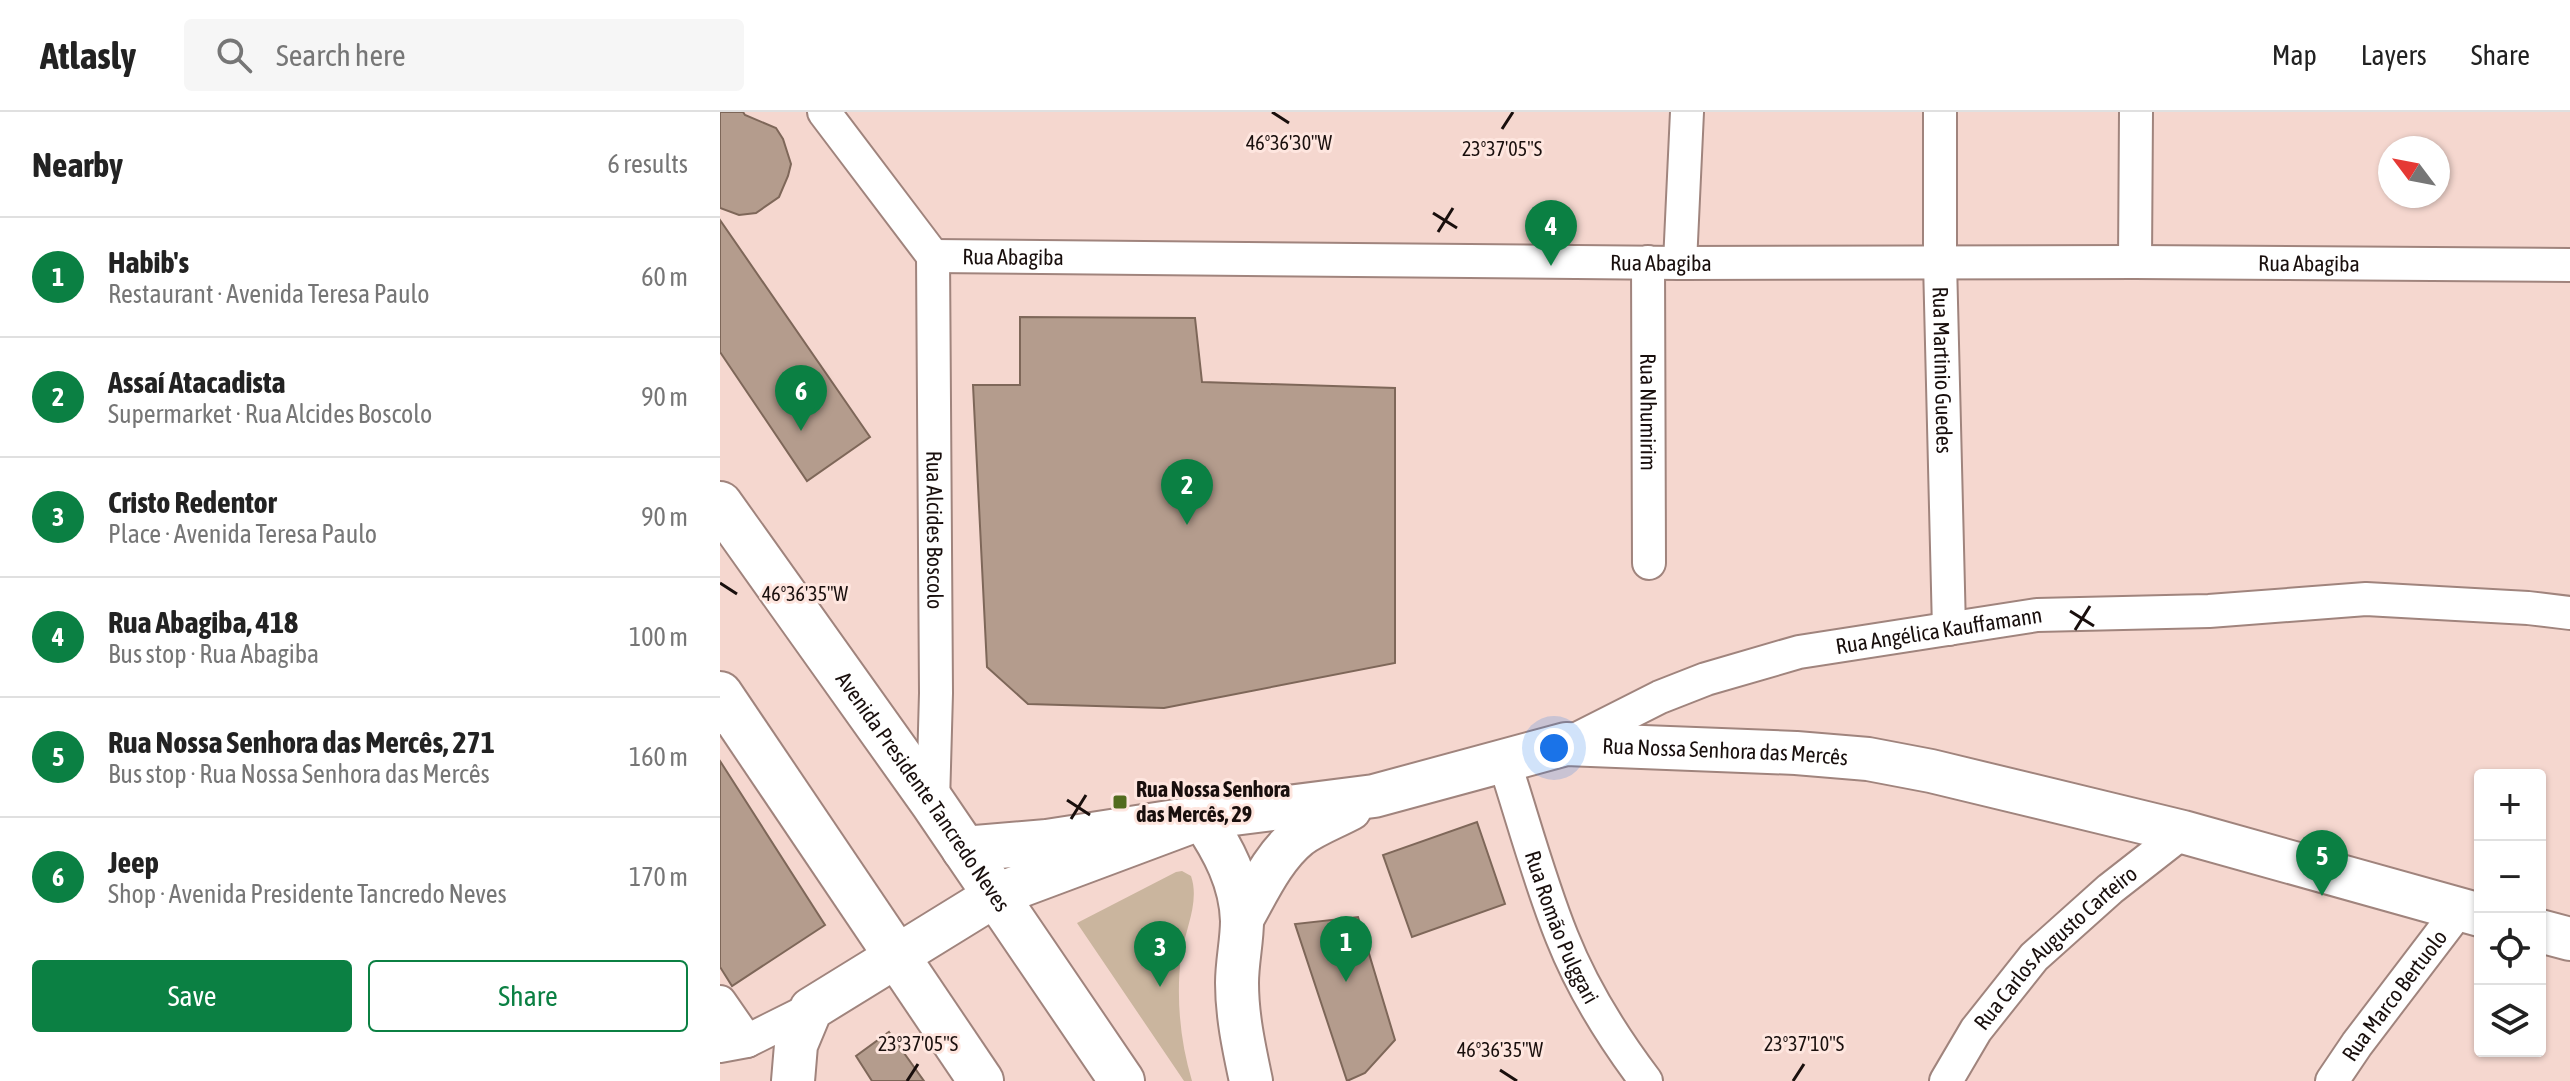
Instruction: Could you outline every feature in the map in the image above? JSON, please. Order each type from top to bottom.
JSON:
[{"type":"highway","name":"Avenida Presidente Tancredo Neves","points":[[720,504],[933,803],[1122,1081]]},
{"type":"highway","points":[[720,694],[981,1081]]},
{"type":"highway","points":[[964,849],[1047,842],[1202,818]]},
{"type":"main road","name":"Rua Nossa Senhora das Mercês","points":[[811,1009],[996,895],[1202,818],[1374,796],[1566,744],[1796,753],[1868,759],[1931,771],[2183,832],[2470,912]]},
{"type":"main road","points":[[1242,919],[1275,863],[1301,835],[1374,796]]},
{"type":"main road","points":[[1202,818],[1223,849],[1235,881],[1242,919],[1237,982],[1239,1026],[1252,1076]]},
{"type":"main road","points":[[2546,933],[2570,939]]},
{"type":"main road","points":[[793,1081],[796,1045],[811,1009]]},
{"type":"street","name":"Rua Abagiba","points":[[824,112],[933,256],[1680,263],[2570,265]]},
{"type":"street","points":[[1680,263],[1687,112]]},
{"type":"street","name":"Rua Martinio Guedes","points":[[1940,112],[1940,262],[1949,629]]},
{"type":"street","points":[[2135,262],[2136,112]]},
{"type":"street","name":"Rua Alcides Boscolo","points":[[933,256],[936,678],[933,803]]},
{"type":"street","name":"Rua Nhumirim","points":[[1648,262],[1649,563]]},
{"type":"street","name":"Rua Angélica Kauffamann","points":[[1566,744],[1660,697],[1706,679],[1799,652],[2037,615],[2209,611],[2366,599],[2570,613]]},
{"type":"street","name":"Rua Romão Pulggari","points":[[1504,761],[1562,937],[1614,1039],[1646,1081]]},
{"type":"street","name":"Rua Carlos Augusto Carteiro","points":[[1946,1081],[1976,1030],[2034,957],[2110,889],[2183,832]]},
{"type":"street","name":"Rua Marco Bertuolo","points":[[2332,1081],[2357,1044],[2470,912]]},
{"type":"street","points":[[720,1002],[734,1043],[811,1009]]},
{"type":"shaded area","points":[[1182,871],[1191,876],[1194,896],[1181,956],[1179,988],[1182,1035],[1192,1081],[1184,1081],[1077,923]]},
{"type":"building","points":[[720,112],[743,112],[776,128],[783,139],[791,164],[788,176],[779,197],[756,213],[739,215],[720,208]]},
{"type":"building","points":[[720,220],[870,437],[807,481],[720,352]]},
{"type":"building","points":[[1020,317],[1195,318],[1202,382],[1395,388],[1395,663],[1164,708],[1028,704],[987,667],[973,385],[1020,385]]},
{"type":"building","points":[[720,761],[825,925],[732,986],[720,967]]},
{"type":"building","points":[[1477,822],[1505,904],[1412,937],[1383,855]]},
{"type":"building","points":[[1358,917],[1395,1040],[1365,1073],[1347,1081],[1295,924]]},
{"type":"building","points":[[889,1032],[924,1081],[872,1081],[856,1056]]},
{"type":"place","name":"Rua Abagiba, 418","points":[[1551,266]]},
{"type":"place","name":"Jeep","points":[[801,431]]},
{"type":"place","name":"Assaí Atacadista","points":[[1187,525]]},
{"type":"place","name":"Rua Nossa Senhora das Mercês, 29","points":[[1120,802]]},
{"type":"place","name":"Rua Nossa Senhora das Mercês, 271","points":[[2322,896]]},
{"type":"place","name":"Habib's","points":[[1346,982]]},
{"type":"place","name":"Cristo Redentor","points":[[1160,987]]}]
